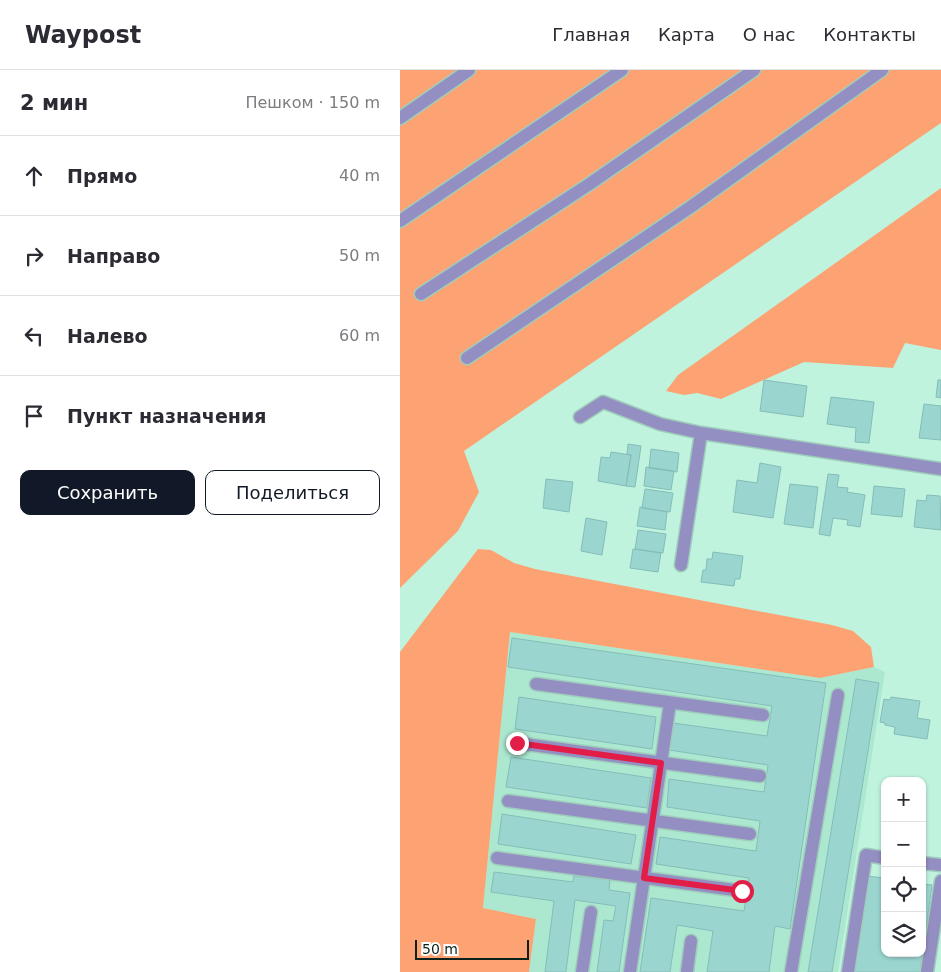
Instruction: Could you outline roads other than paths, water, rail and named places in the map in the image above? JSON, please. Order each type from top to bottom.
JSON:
[{"type":"lane","points":[[400,118],[469,70]]},
{"type":"lane","points":[[400,221],[622,70]]},
{"type":"lane","points":[[421,294],[588,185],[754,70]]},
{"type":"lane","points":[[467,358],[692,206],[882,70]]},
{"type":"lane","points":[[580,417],[603,402],[660,424],[701,433],[941,468]]},
{"type":"lane","points":[[681,565],[701,433]]},
{"type":"lane","points":[[536,684],[763,715]]},
{"type":"lane","points":[[791,972],[838,695]]},
{"type":"lane","points":[[630,972],[670,703]]},
{"type":"lane","points":[[517,743],[760,776]]},
{"type":"lane","points":[[508,801],[750,834]]},
{"type":"lane","points":[[848,972],[866,855],[881,857]]},
{"type":"lane","points":[[497,858],[742,891]]},
{"type":"lane","points":[[926,863],[941,865]]},
{"type":"lane","points":[[928,972],[941,881]]},
{"type":"lane","points":[[582,972],[591,912]]},
{"type":"lane","points":[[687,972],[691,941]]}]
